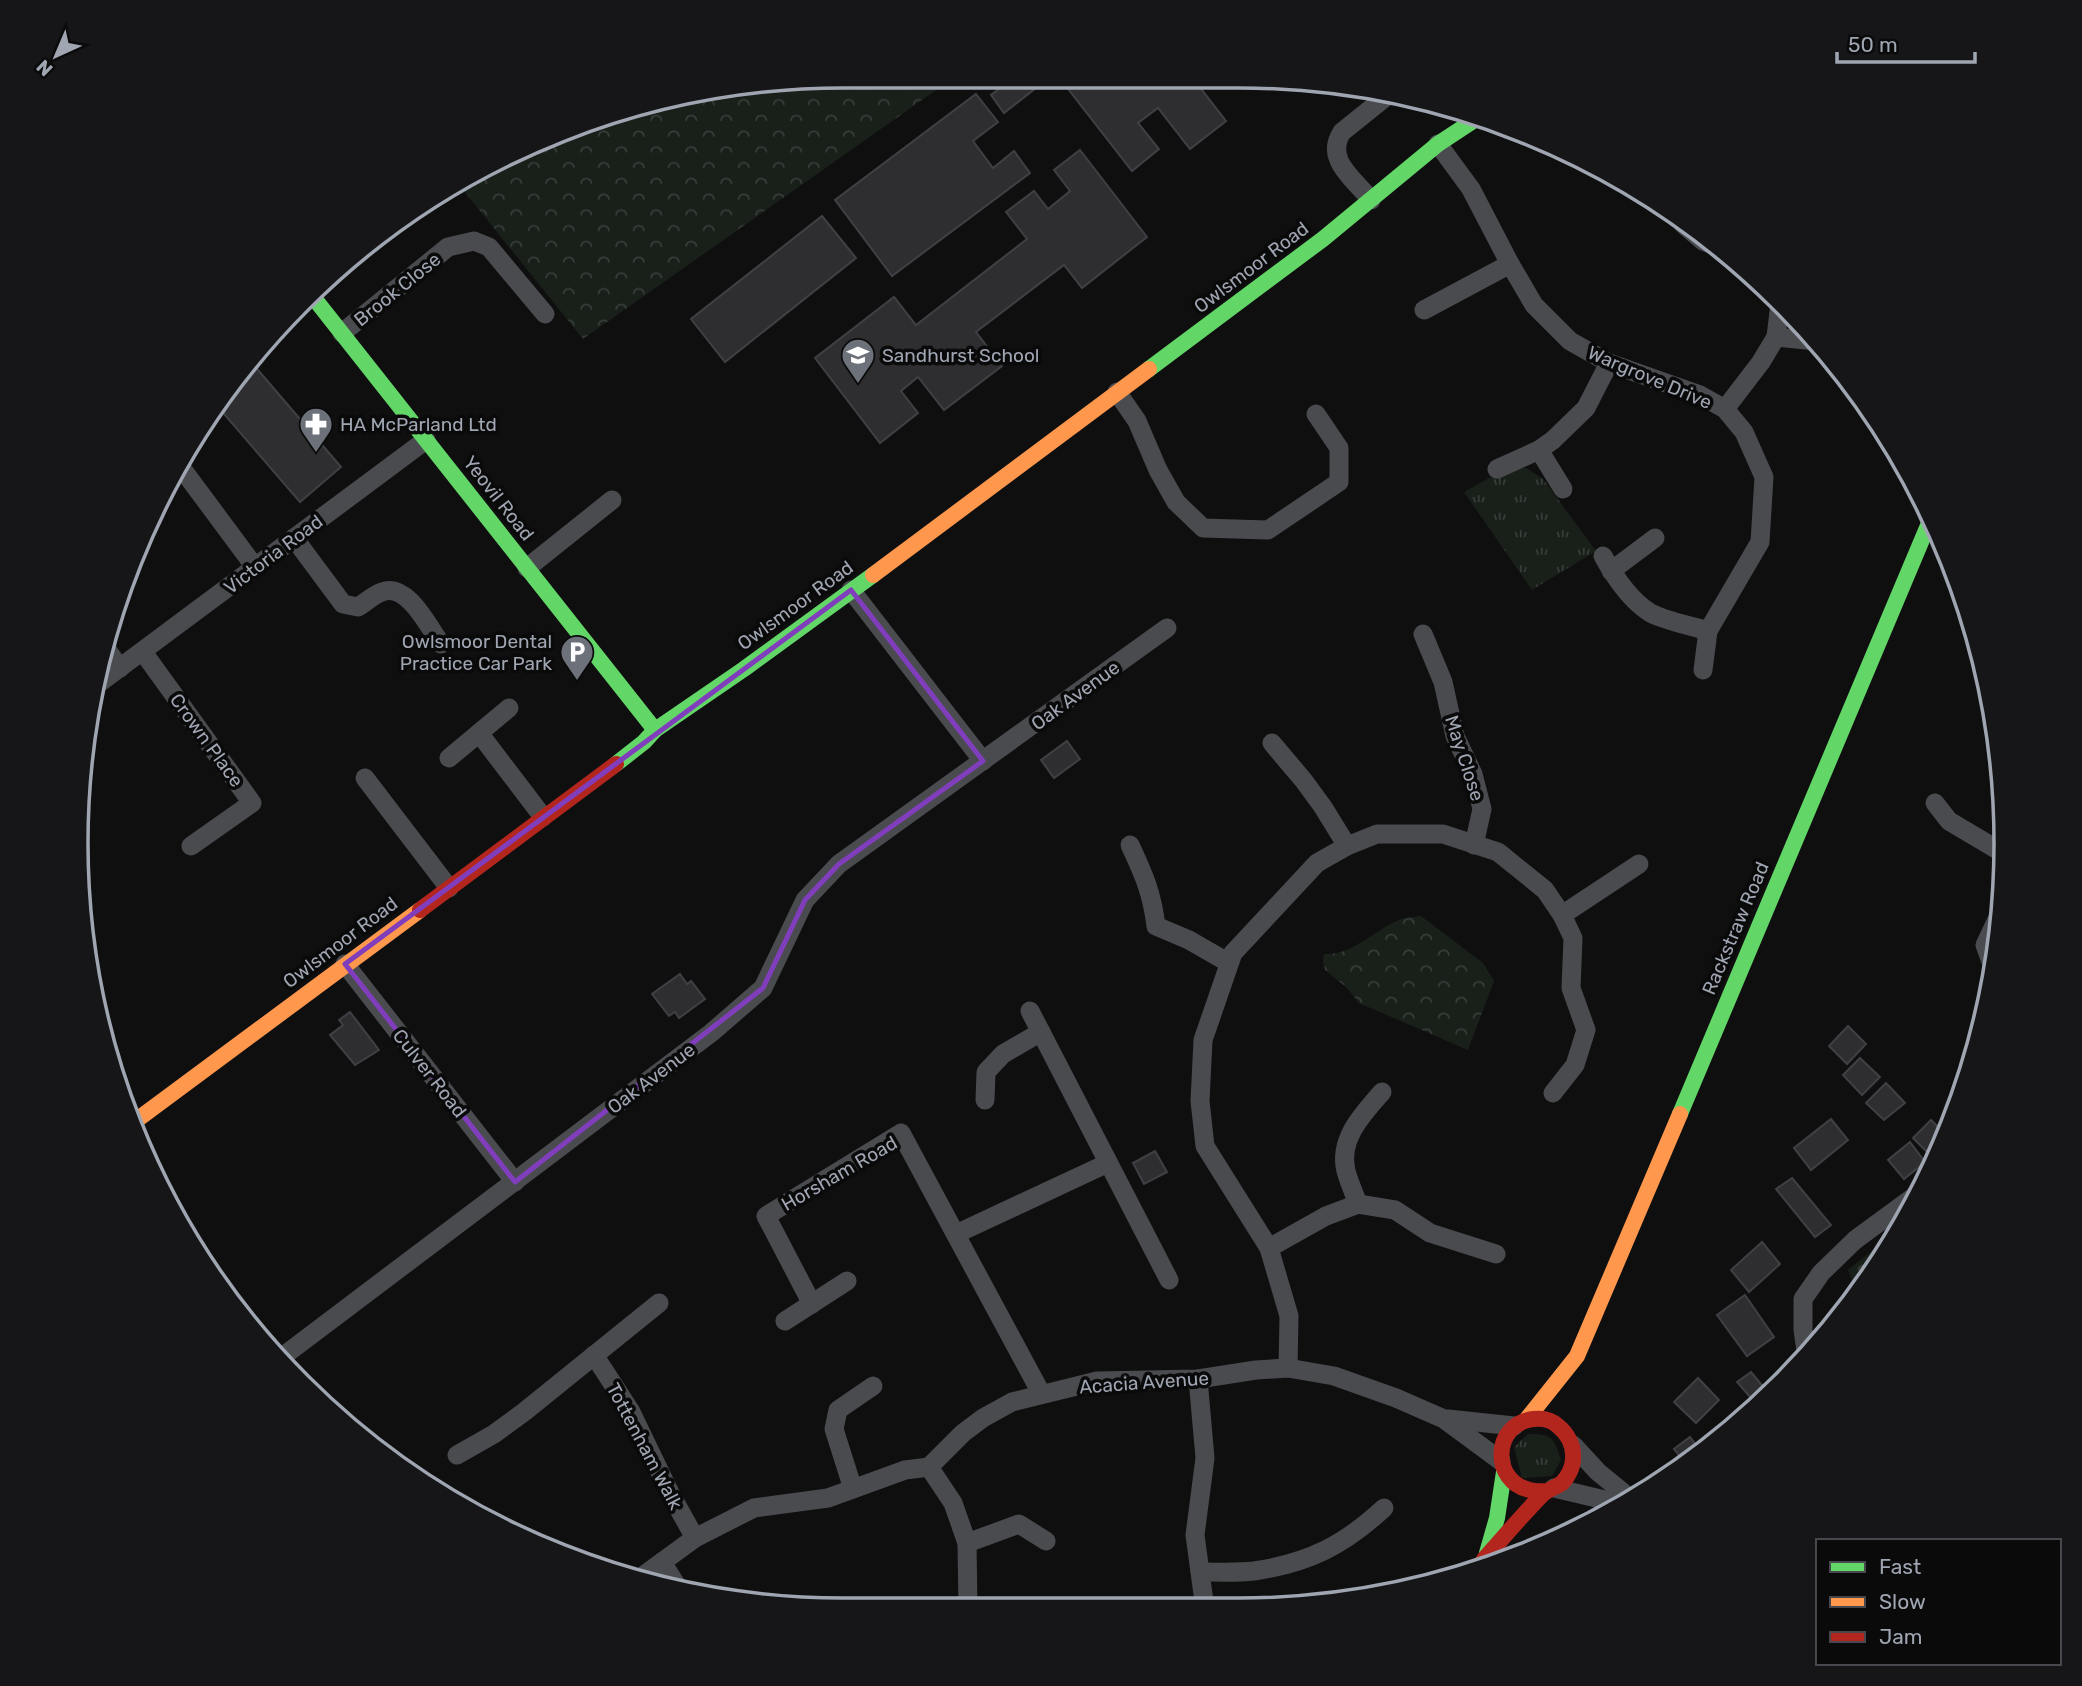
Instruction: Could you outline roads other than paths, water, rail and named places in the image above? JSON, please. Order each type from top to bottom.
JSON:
[{"type":"street","points":[[1371,200],[1336,158],[1335,149],[1342,132],[1380,101]]},
{"type":"street","name":"Owlsmoor Road","points":[[140,1118],[611,768],[654,730],[744,669],[951,518],[1312,247],[1438,144],[1469,124]]},
{"type":"street","name":"Wargrove Drive","points":[[1438,144],[1471,189],[1534,305],[1570,341],[1609,363],[1700,395],[1725,409],[1744,432],[1764,477],[1760,542],[1708,631],[1703,670]]},
{"type":"street","name":"Brook Close","points":[[342,333],[448,247],[474,241],[489,247],[545,314]]},
{"type":"street","points":[[1424,310],[1510,264]]},
{"type":"street","name":"Yeovil Road","points":[[317,302],[654,730]]},
{"type":"street","points":[[1725,409],[1761,362],[1776,337],[1779,315]]},
{"type":"street","points":[[1776,337],[1802,340]]},
{"type":"street","points":[[1497,469],[1539,450],[1553,440],[1586,408],[1609,363]]},
{"type":"street","points":[[1117,392],[1137,421],[1158,470],[1176,502],[1203,528],[1268,530],[1339,482],[1339,448],[1316,414]]},
{"type":"street","name":"Victoria Road","points":[[106,678],[426,440]]},
{"type":"street","points":[[1539,450],[1563,489]]},
{"type":"street","points":[[185,472],[255,567]]},
{"type":"street","points":[[527,568],[612,500]]},
{"type":"street","name":"Rackstraw Road","points":[[1573,1385],[1577,1356],[1926,530]]},
{"type":"street","points":[[294,538],[343,604],[358,607],[382,592],[396,589],[407,596],[441,644]]},
{"type":"street","points":[[1655,538],[1607,564],[1629,594],[1650,613],[1708,631]]},
{"type":"street","points":[[851,590],[982,761]]},
{"type":"street","name":"Oak Avenue","points":[[287,1353],[710,1033],[763,988],[805,900],[839,864],[1167,628]]},
{"type":"street","name":"May Close","points":[[1423,634],[1443,682],[1455,736],[1473,774],[1482,809],[1474,845]]},
{"type":"street","name":"Crown Place","points":[[143,652],[252,803],[191,846]]},
{"type":"street","points":[[111,656],[120,668]]},
{"type":"street","points":[[449,758],[509,708]]},
{"type":"street","points":[[479,733],[543,817]]},
{"type":"street","points":[[1272,743],[1311,789],[1347,846]]},
{"type":"street","points":[[365,778],[449,888]]},
{"type":"street","points":[[1935,803],[1949,821],[1994,848]]},
{"type":"street","points":[[1288,1368],[1289,1316],[1269,1248],[1205,1146],[1200,1101],[1203,1040],[1233,953],[1317,863],[1347,846],[1377,834],[1443,834],[1498,852],[1545,890],[1573,938],[1571,988],[1586,1030],[1575,1065],[1553,1093]]},
{"type":"street","points":[[1130,845],[1153,899],[1156,926],[1189,940],[1229,963]]},
{"type":"street","points":[[1562,915],[1639,864]]},
{"type":"street","name":"Culver Road","points":[[345,964],[515,1182]]},
{"type":"street","points":[[1030,1011],[1169,1280]]},
{"type":"street","points":[[985,1100],[986,1072],[1003,1054],[1041,1031]]},
{"type":"street","points":[[1358,1204],[1345,1168],[1346,1144],[1357,1120],[1382,1092]]},
{"type":"street","name":"Horsham Road","points":[[812,1304],[766,1216],[901,1133],[1041,1393]]},
{"type":"street","points":[[956,1234],[1108,1163]]},
{"type":"street","points":[[1269,1248],[1326,1216],[1358,1204],[1395,1210],[1430,1233],[1496,1254]]},
{"type":"street","points":[[1805,1343],[1803,1299],[1821,1273],[1855,1240],[1901,1206]]},
{"type":"street","points":[[785,1321],[848,1281]]},
{"type":"street","points":[[457,1455],[504,1427],[659,1303]]},
{"type":"street","name":"Tottenham Walk","points":[[594,1355],[631,1412],[695,1538]]},
{"type":"street","name":"Rackstraw Road","points":[[1520,1423],[1577,1356]]},
{"type":"street","name":"Acacia Avenue","points":[[929,1467],[963,1433],[983,1418],[1012,1402],[1041,1393],[1097,1381],[1198,1379],[1288,1368],[1334,1376],[1444,1419],[1502,1466]]},
{"type":"street","points":[[1198,1379],[1205,1458],[1195,1535],[1204,1598]]},
{"type":"street","points":[[853,1489],[834,1429],[838,1410],[873,1386]]},
{"type":"street","points":[[1490,1555],[1571,1470],[1574,1458],[1570,1440],[1570,1411]]},
{"type":"street","name":"Acacia Avenue","points":[[1444,1419],[1520,1423]]},
{"type":"street","points":[[1484,1557],[1497,1518],[1503,1442],[1520,1423],[1546,1419],[1559,1425],[1598,1472],[1623,1493]]},
{"type":"street","points":[[1502,1466],[1513,1483],[1525,1490],[1550,1490],[1609,1501]]},
{"type":"street","points":[[647,1573],[695,1538],[754,1508],[828,1498],[905,1470],[929,1467],[953,1503],[967,1542],[968,1598]]},
{"type":"street","points":[[1200,1572],[1253,1571],[1290,1564],[1325,1552],[1360,1531],[1384,1508]]},
{"type":"street","points":[[967,1542],[1019,1524],[1046,1541]]},
{"type":"street","points":[[662,1562],[672,1579]]},
{"type":"place","name":"Sandhurst School","points":[[858,385]]},
{"type":"place","name":"HA McParland Ltd","points":[[316,454]]},
{"type":"place","name":"Owlsmoor Dental Practice Car Park","points":[[577,682]]}]
